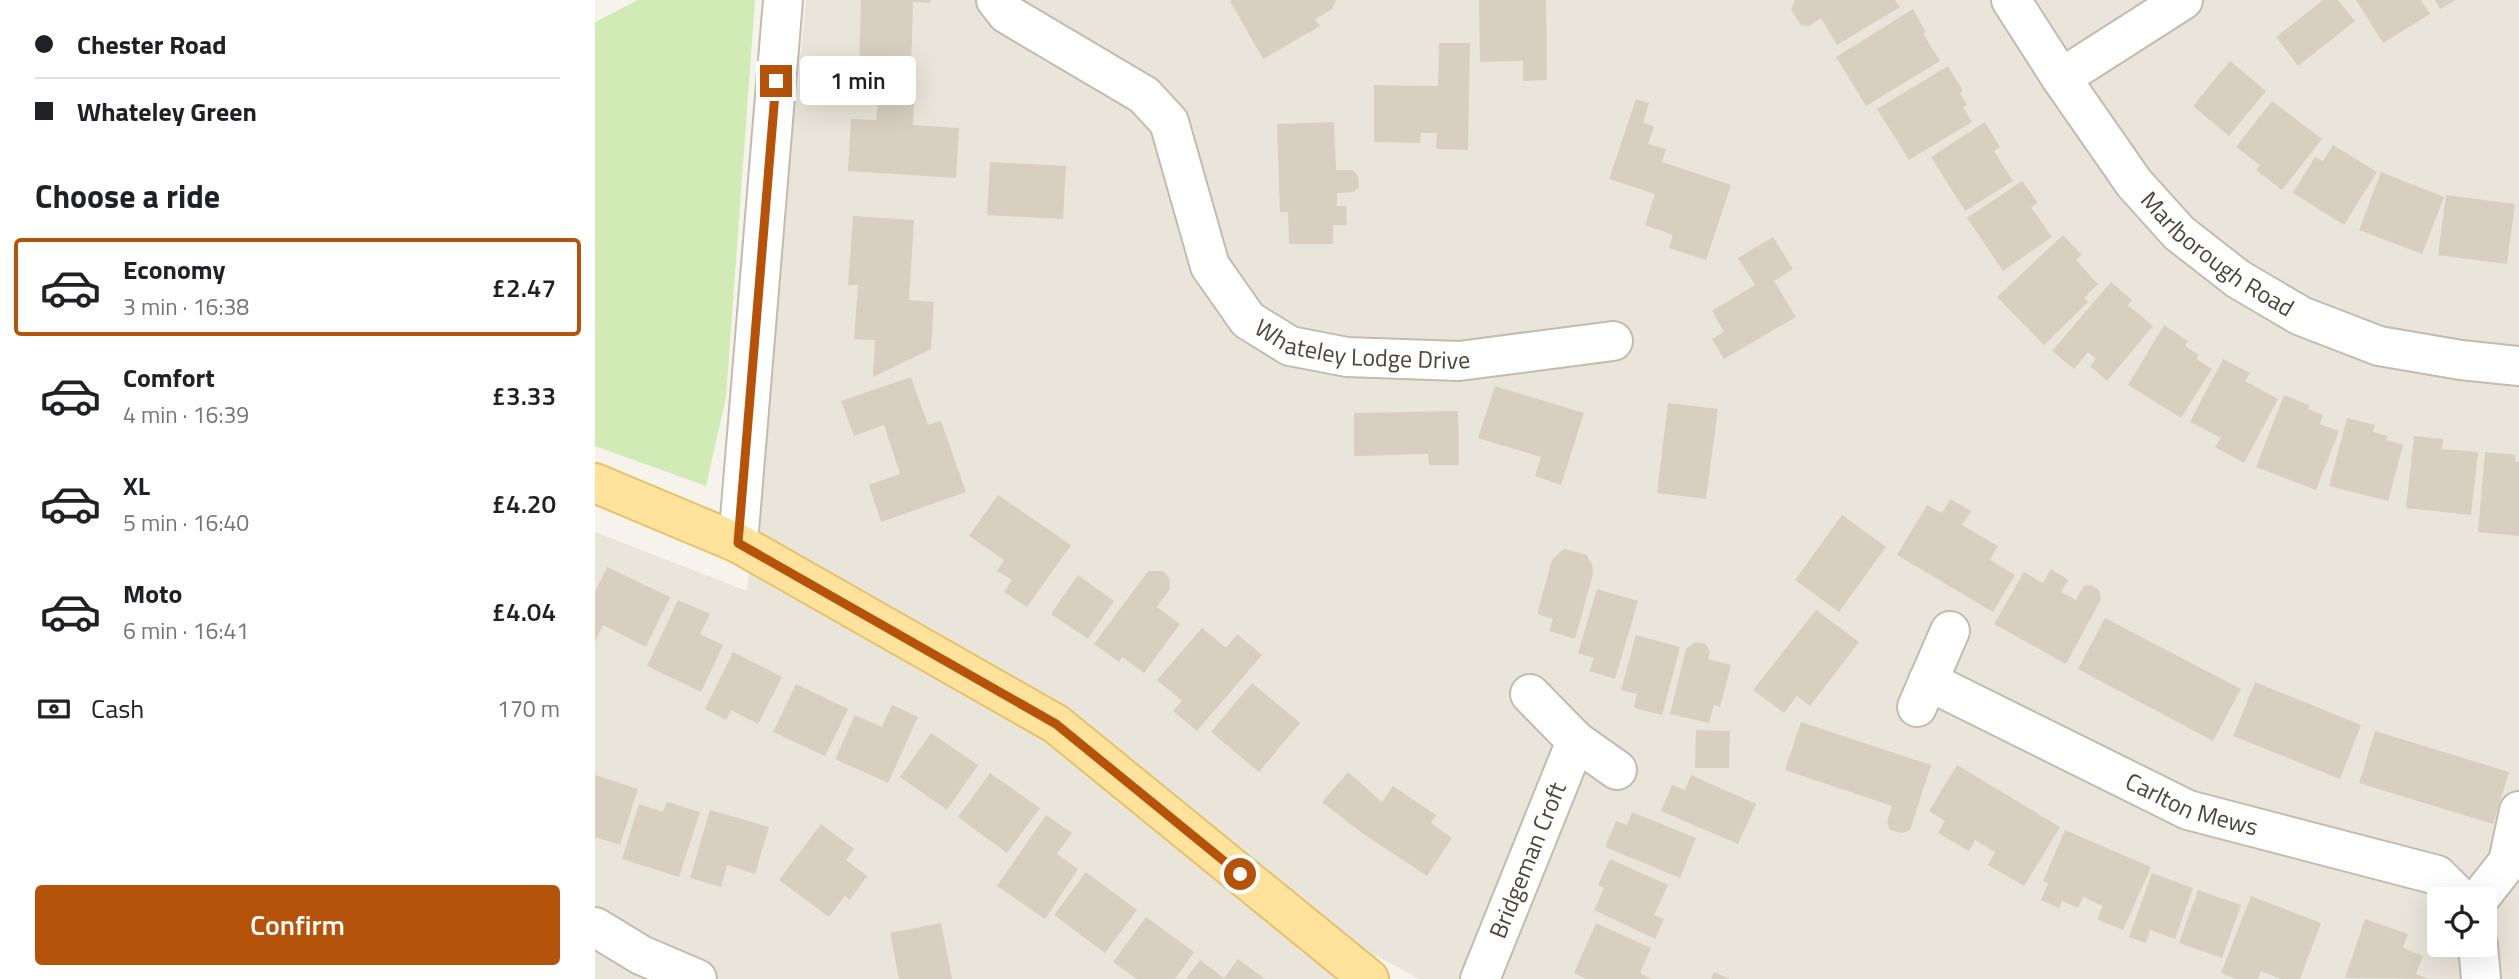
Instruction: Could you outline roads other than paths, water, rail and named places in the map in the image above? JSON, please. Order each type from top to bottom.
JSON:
[{"type":"main road","points":[[595,483],[738,543],[1056,724],[1369,979]]},
{"type":"street","points":[[738,543],[783,0]]},
{"type":"street","name":"Whateley Lodge Drive","points":[[996,0],[1007,14],[1144,95],[1168,122],[1210,266],[1248,320],[1290,345],[1347,357],[1459,361],[1613,341]]},
{"type":"street","name":"Marlborough Road","points":[[2011,0],[2134,183],[2179,233],[2238,279],[2301,316],[2379,345],[2461,360],[2519,366]]},
{"type":"street","points":[[2061,78],[2183,0]]},
{"type":"street","name":"Carlton Mews","points":[[1950,631],[1923,694],[2188,810],[2437,875],[2449,887]]},
{"type":"street","points":[[1530,694],[1576,741],[1617,770]]},
{"type":"street","name":"Bridgeman Croft","points":[[1480,979],[1576,741]]},
{"type":"street","points":[[2488,887],[2508,862],[2519,811]]},
{"type":"street","points":[[595,927],[641,955],[697,979]]},
{"type":"street","points":[[2479,957],[2481,979]]}]
